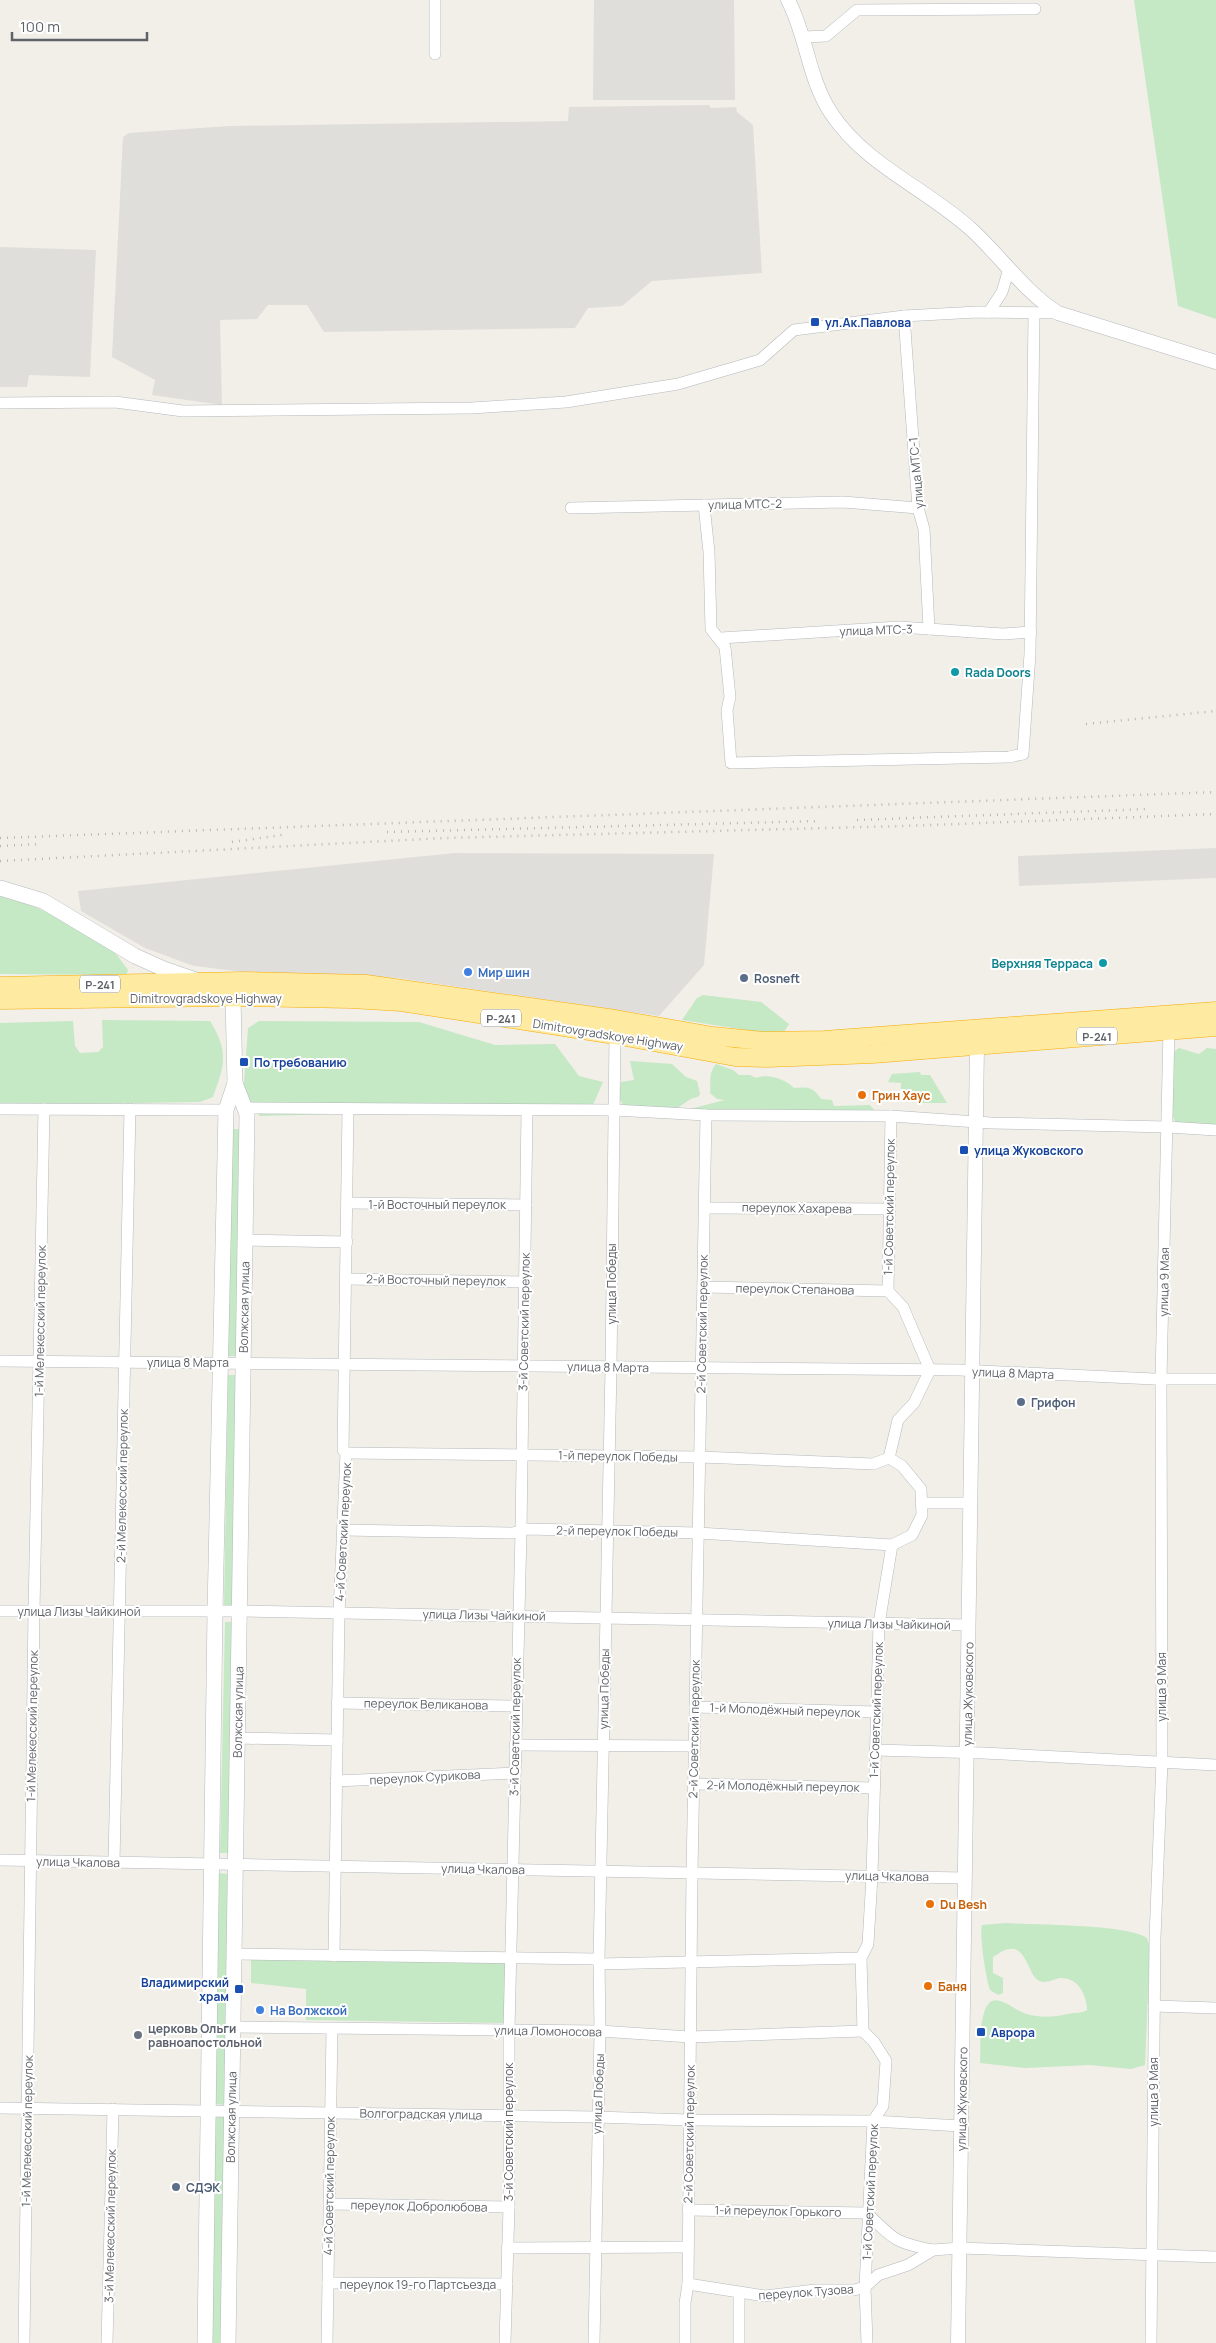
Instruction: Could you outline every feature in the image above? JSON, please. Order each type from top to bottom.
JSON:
[{"type":"highway","name":"Dimitrovgradskoye Highway","points":[[0,986],[200,982],[233,989],[400,1002],[615,1035],[735,1056],[767,1058],[828,1057],[1216,1027]]},
{"type":"highway","name":"Dimitrovgradskoye Highway","points":[[0,1000],[366,984],[615,1019],[713,1036],[764,1041],[824,1040],[1216,1011]]},
{"type":"highway","points":[[977,1028],[977,1046]]},
{"type":"main road","points":[[0,888],[43,901],[135,956],[164,970],[200,982]]},
{"type":"main road","name":"Волжская улица","points":[[205,2343],[215,1611],[226,1110],[235,1083],[233,989]]},
{"type":"main road","name":"Волжская улица","points":[[228,2343],[247,1114],[235,1083]]},
{"type":"street","points":[[435,0],[435,54]]},
{"type":"street","points":[[788,0],[804,37],[813,75],[821,95],[832,114],[854,140],[888,170],[951,212],[973,231],[1037,299],[1058,313],[1216,362]]},
{"type":"street","points":[[804,37],[826,36],[857,10],[1035,10]]},
{"type":"street","points":[[989,312],[1002,292],[1009,269]]},
{"type":"street","points":[[0,402],[115,402],[183,411],[222,411],[472,408],[566,402],[678,384],[760,360],[794,330],[904,316],[989,312],[1058,313]]},
{"type":"street","points":[[704,505],[709,552],[711,629],[721,638],[725,646],[730,697],[727,710],[732,763],[1009,757],[1023,754],[1031,632],[1034,313]]},
{"type":"street","name":"улица МТС-1","points":[[904,316],[918,508],[924,529],[928,629]]},
{"type":"street","name":"улица МТС-2","points":[[571,508],[844,502],[918,508]]},
{"type":"street","name":"улица МТС-3","points":[[721,638],[899,628],[1003,634],[1031,632]]},
{"type":"street","name":"улица 9 Мая","points":[[1152,2343],[1154,2006],[1162,1761],[1161,1379],[1169,1030]]},
{"type":"street","name":"улица Победы","points":[[594,2343],[615,1035]]},
{"type":"street","name":"улица Жуковского","points":[[958,2343],[977,1046]]},
{"type":"street","points":[[245,1108],[614,1110],[706,1115],[891,1116],[976,1122],[1216,1130]]},
{"type":"street","name":"1-й Мелекесский переулок","points":[[24,2343],[38,1362],[44,1109]]},
{"type":"street","name":"2-й Мелекесский переулок","points":[[114,1863],[130,1109]]},
{"type":"street","name":"4-й Советский переулок","points":[[334,1956],[339,1613],[346,1453],[343,1450],[348,1109]]},
{"type":"street","points":[[0,1110],[226,1110]]},
{"type":"street","name":"3-й Советский переулок","points":[[505,2343],[509,2207],[508,2030],[520,1531],[520,1455],[524,1366],[527,1111]]},
{"type":"street","name":"2-й Советский переулок","points":[[685,2343],[684,2303],[688,2284],[690,1963],[706,1115]]},
{"type":"street","name":"1-й Советский переулок","points":[[891,1116],[888,1291],[903,1307],[930,1370]]},
{"type":"street","name":"1-й Восточный переулок","points":[[348,1203],[526,1205]]},
{"type":"street","name":"переулок Хахарева","points":[[705,1208],[889,1209]]},
{"type":"street","points":[[245,1240],[347,1242]]},
{"type":"street","name":"2-й Восточный переулок","points":[[347,1279],[525,1282]]},
{"type":"street","name":"переулок Степанова","points":[[703,1287],[888,1291]]},
{"type":"street","name":"улица 8 Марта","points":[[0,1361],[930,1370],[1161,1379],[1216,1378]]},
{"type":"street","points":[[892,1545],[912,1535],[922,1515],[921,1489],[902,1466],[889,1458],[898,1420],[914,1403],[930,1370]]},
{"type":"street","name":"1-й переулок Победы","points":[[346,1453],[700,1457],[873,1464],[889,1458]]},
{"type":"street","points":[[922,1503],[971,1503]]},
{"type":"street","name":"2-й переулок Победы","points":[[343,1530],[520,1531],[527,1529],[698,1533],[892,1545]]},
{"type":"street","name":"1-й Советский переулок","points":[[867,2343],[865,2286],[873,2121],[884,2106],[886,2061],[874,2042],[863,2031],[861,1958],[868,1944],[872,1876],[879,1624],[892,1545]]},
{"type":"street","name":"улица Лизы Чайкиной","points":[[0,1610],[240,1611],[969,1625]]},
{"type":"street","name":"переулок Великанова","points":[[337,1702],[515,1706]]},
{"type":"street","name":"1-й Молодёжный переулок","points":[[695,1707],[876,1712]]},
{"type":"street","points":[[238,1738],[337,1740]]},
{"type":"street","points":[[515,1745],[694,1746]]},
{"type":"street","points":[[875,1750],[967,1752],[1216,1764]]},
{"type":"street","name":"переулок Сурикова","points":[[336,1781],[514,1773]]},
{"type":"street","name":"2-й Молодёжный переулок","points":[[693,1784],[874,1788]]},
{"type":"street","name":"улица Чкалова","points":[[0,1860],[965,1878]]},
{"type":"street","points":[[234,1954],[690,1963],[861,1958]]},
{"type":"street","points":[[1154,2006],[1216,2008]]},
{"type":"street","name":"улица Ломоносова","points":[[233,2028],[600,2031],[690,2037],[863,2031]]},
{"type":"street","name":"4-й Советский переулок","points":[[327,2343],[332,2029]]},
{"type":"street","name":"Волгоградская улица","points":[[0,2108],[507,2115],[689,2120],[873,2121],[961,2126]]},
{"type":"street","name":"3-й Мелекесский переулок","points":[[107,2343],[113,2109]]},
{"type":"street","name":"переулок Добролюбова","points":[[329,2204],[509,2207]]},
{"type":"street","name":"1-й переулок Горького","points":[[688,2210],[868,2213]]},
{"type":"street","points":[[868,2213],[891,2237],[905,2245],[933,2250],[960,2248],[1216,2257]]},
{"type":"street","points":[[507,2248],[688,2247]]},
{"type":"street","points":[[865,2286],[878,2275],[908,2265],[933,2250]]},
{"type":"street","name":"переулок 19-го Партсъезда","points":[[328,2283],[507,2284]]},
{"type":"street","name":"переулок Тузова","points":[[688,2284],[765,2296],[787,2295],[815,2290],[854,2290],[865,2286]]},
{"type":"street","points":[[739,2293],[739,2343]]},
{"type":"shaded area","points":[[594,0],[734,0],[735,100],[593,100]]},
{"type":"shaded area","points":[[709,105],[711,108],[736,107],[737,112],[753,125],[762,273],[652,281],[622,306],[588,308],[575,328],[324,332],[307,305],[268,305],[257,319],[220,320],[222,405],[152,395],[155,380],[112,357],[123,137],[129,133],[229,126],[568,121],[569,107]]},
{"type":"shaded area","points":[[0,247],[96,250],[90,377],[29,375],[27,387],[0,387]]},
{"type":"shaded area","points":[[1216,848],[1216,878],[1019,886],[1018,856]]},
{"type":"shaded area","points":[[455,853],[714,854],[704,965],[659,1016],[397,978],[236,971],[194,966],[145,948],[81,911],[78,891]]},
{"type":"green space","points":[[1134,0],[1216,0],[1216,319],[1178,306]]},
{"type":"green space","points":[[0,896],[18,900],[44,911],[113,950],[128,970],[126,975],[0,974]]},
{"type":"green space","points":[[703,995],[761,1002],[789,1024],[784,1032],[765,1033],[682,1020],[697,998]]},
{"type":"green space","points":[[102,1020],[210,1021],[220,1041],[223,1058],[220,1076],[213,1097],[200,1102],[0,1105],[0,1023],[73,1021],[75,1046],[80,1053],[98,1052],[103,1047]]},
{"type":"green space","points":[[259,1021],[419,1022],[495,1045],[555,1044],[579,1076],[603,1082],[592,1107],[260,1116],[243,1096],[248,1028]]},
{"type":"green space","points":[[1179,1048],[1199,1054],[1207,1048],[1216,1049],[1216,1125],[1178,1127],[1171,1113],[1174,1083],[1169,1061],[1171,1054]]},
{"type":"green space","points":[[630,1061],[672,1064],[686,1077],[697,1081],[700,1094],[698,1097],[673,1109],[627,1111],[619,1098],[621,1082],[634,1080]]},
{"type":"green space","points":[[716,1064],[733,1070],[739,1075],[750,1075],[756,1078],[766,1076],[781,1080],[794,1088],[809,1088],[821,1099],[832,1100],[834,1106],[870,1105],[876,1112],[873,1116],[690,1109],[725,1100],[717,1099],[710,1093],[711,1074]]},
{"type":"green space","points":[[920,1072],[921,1075],[930,1075],[947,1103],[920,1103],[901,1090],[901,1083],[888,1082],[892,1074]]},
{"type":"green space","points":[[231,1129],[242,1129],[238,1356],[228,1356]]},
{"type":"green space","points":[[228,1375],[239,1375],[236,1607],[224,1607]]},
{"type":"green space","points":[[225,1622],[236,1622],[231,1853],[220,1853]]},
{"type":"green space","points":[[218,1873],[229,1874],[226,2105],[215,2104]]},
{"type":"green space","points":[[1006,1923],[1120,1930],[1136,1933],[1147,1938],[1150,1947],[1145,2065],[1131,2069],[1090,2065],[1025,2068],[980,2063],[982,2022],[986,2007],[990,2002],[1001,2001],[1027,2014],[1048,2017],[1087,2010],[1083,1993],[1072,1980],[1060,1978],[1046,1982],[1038,1980],[1021,1953],[1017,1950],[1003,1951],[993,1957],[993,1973],[1003,1978],[1003,1993],[998,1995],[990,1990],[983,1957],[982,1925]]},
{"type":"green space","points":[[251,1956],[505,1960],[504,2023],[306,2020],[306,1989],[251,1983]]},
{"type":"green space","points":[[215,2113],[227,2114],[224,2343],[211,2343]]},
{"type":"railway","points":[[1086,724],[1216,711]]},
{"type":"railway","points":[[0,838],[1216,792]]},
{"type":"railway","points":[[857,820],[1147,809]]},
{"type":"railway","points":[[0,861],[445,838],[904,826],[1216,814]]},
{"type":"railway","points":[[387,832],[820,821]]},
{"type":"railway","points":[[232,842],[282,835]]},
{"type":"railway","points":[[0,846],[40,844]]},
{"type":"place","name":"ул.Ак.Павлова","points":[[815,322]]},
{"type":"place","name":"Rada Doors","points":[[955,672]]},
{"type":"place","name":"Верхняя Терраса","points":[[1103,963]]},
{"type":"place","name":"Мир шин","points":[[468,972]]},
{"type":"place","name":"Rosneft","points":[[744,978]]},
{"type":"place","name":"По требованию","points":[[244,1062]]},
{"type":"place","name":"Грин Хаус","points":[[862,1095]]},
{"type":"place","name":"улица Жуковского","points":[[964,1150]]},
{"type":"place","name":"Грифон","points":[[1021,1402]]},
{"type":"place","name":"Du Besh","points":[[930,1904]]},
{"type":"place","name":"Баня","points":[[928,1986]]},
{"type":"place","name":"Владимирский храм","points":[[239,1989]]},
{"type":"place","name":"На Волжской","points":[[260,2010]]},
{"type":"place","name":"Аврора","points":[[981,2032]]},
{"type":"place","name":"церковь Ольги равноапостольной","points":[[138,2035]]},
{"type":"place","name":"СДЭК","points":[[176,2187]]}]
